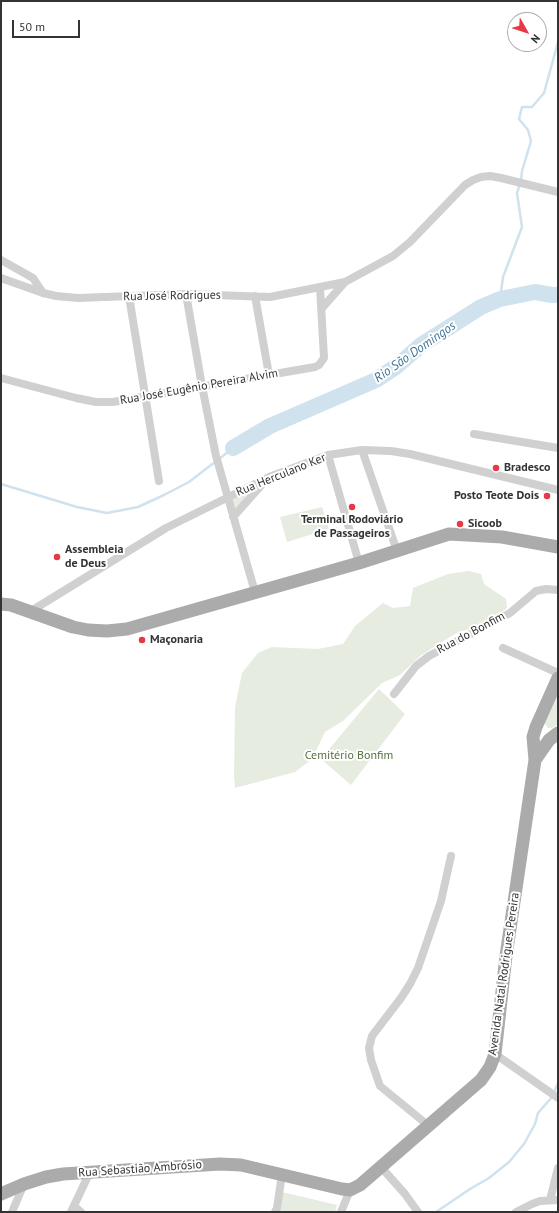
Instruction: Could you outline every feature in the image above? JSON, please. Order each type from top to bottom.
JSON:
[{"type":"main road","points":[[1,604],[11,605],[31,611],[74,627],[88,630],[107,631],[126,629],[359,563],[453,533],[502,537],[558,547]]},
{"type":"main road","name":"Avenida Natal Rodrigues Pereira","points":[[350,1190],[360,1185],[481,1080],[490,1067],[495,1054],[506,956],[535,760],[533,737],[558,678]]},
{"type":"main road","points":[[533,737],[540,740],[553,736]]},
{"type":"main road","points":[[535,760],[553,736]]},
{"type":"main road","name":"Rua Sebastião Ambrósio","points":[[1,1194],[24,1184],[46,1177],[64,1174],[89,1174],[220,1164],[240,1165],[282,1174]]},
{"type":"main road","points":[[282,1174],[350,1190]]},
{"type":"street","name":"Rua José Rodrigues","points":[[1,278],[43,293],[78,298],[186,294],[270,296],[345,282],[393,256],[402,250],[459,191],[473,180],[481,177],[490,176],[558,192]]},
{"type":"street","points":[[1,260],[33,278],[43,293]]},
{"type":"street","name":"Rua José Rodrigues","points":[[322,308],[345,282]]},
{"type":"street","name":"Rua José Eugênio Pereira Alvim","points":[[1,378],[76,398],[91,401],[113,402],[315,367],[322,362],[324,358],[320,287]]},
{"type":"street","points":[[186,294],[216,456],[255,592]]},
{"type":"street","points":[[129,296],[144,397],[159,481]]},
{"type":"street","points":[[255,296],[269,374]]},
{"type":"street","points":[[474,434],[558,448]]},
{"type":"street","points":[[362,450],[397,551]]},
{"type":"street","name":"Rua Herculano Ker","points":[[31,611],[166,528],[269,477],[328,455],[362,450],[391,451],[410,454],[558,490]]},
{"type":"street","points":[[328,455],[359,563]]},
{"type":"street","points":[[233,517],[269,477]]},
{"type":"street","name":"Rua do Bonfim","points":[[394,694],[416,666],[428,656],[510,613],[536,591],[546,588],[558,590]]},
{"type":"street","points":[[503,648],[558,673]]},
{"type":"street","points":[[428,1126],[380,1086],[371,1060],[369,1048],[372,1036],[401,998],[418,968],[441,901],[451,856]]},
{"type":"street","points":[[495,1054],[558,1098]]},
{"type":"street","points":[[381,1167],[405,1194],[418,1212]]},
{"type":"street","points":[[516,1212],[532,1204],[554,1200],[558,1168]]},
{"type":"street","points":[[81,1212],[72,1209],[89,1174]]},
{"type":"street","points":[[275,1212],[277,1208],[282,1174]]},
{"type":"street","points":[[12,1212],[24,1184]]},
{"type":"street","points":[[341,1212],[350,1190]]},
{"type":"green space","points":[[251,488],[235,512],[231,500]]},
{"type":"green space","points":[[322,507],[329,529],[287,542],[280,517]]},
{"type":"green space","points":[[469,571],[481,574],[484,584],[506,599],[507,608],[498,615],[470,629],[458,632],[420,656],[400,675],[382,683],[343,721],[325,732],[312,759],[295,772],[235,788],[235,707],[242,673],[258,653],[272,647],[318,649],[343,644],[355,626],[383,603],[393,608],[410,606],[413,588],[448,574]]},
{"type":"green space","name":"Cemitério Bonfim","points":[[379,689],[405,714],[351,785],[321,759]]},
{"type":"green space","points":[[558,692],[558,724],[552,728],[548,728],[544,723]]},
{"type":"green space","points":[[282,1192],[337,1205],[335,1212],[278,1212]]},
{"type":"waterway","points":[[500,299],[503,277],[522,227],[517,193],[531,141],[528,130],[519,119],[522,107],[532,107],[544,93],[558,42]]},
{"type":"waterway","name":"Rio São Domingos","points":[[233,448],[270,426],[376,380],[397,366],[421,345],[481,307],[500,299],[535,292],[558,295]]},
{"type":"waterway","points":[[219,459],[233,448]]},
{"type":"waterway","points":[[1,484],[77,507],[107,513],[138,507],[164,495],[189,482],[215,462]]},
{"type":"waterway","points":[[436,1212],[489,1178],[509,1162],[524,1144],[535,1124],[538,1113],[552,1097],[558,1083]]},
{"type":"place","name":"Bradesco","points":[[496,468]]},
{"type":"place","name":"Posto Teote Dois","points":[[547,496]]},
{"type":"place","name":"Terminal Rodoviário de Passageiros","points":[[352,507]]},
{"type":"place","name":"Sicoob","points":[[460,524]]},
{"type":"place","name":"Assembleia de Deus","points":[[57,557]]},
{"type":"place","name":"Maçonaria","points":[[142,640]]}]
